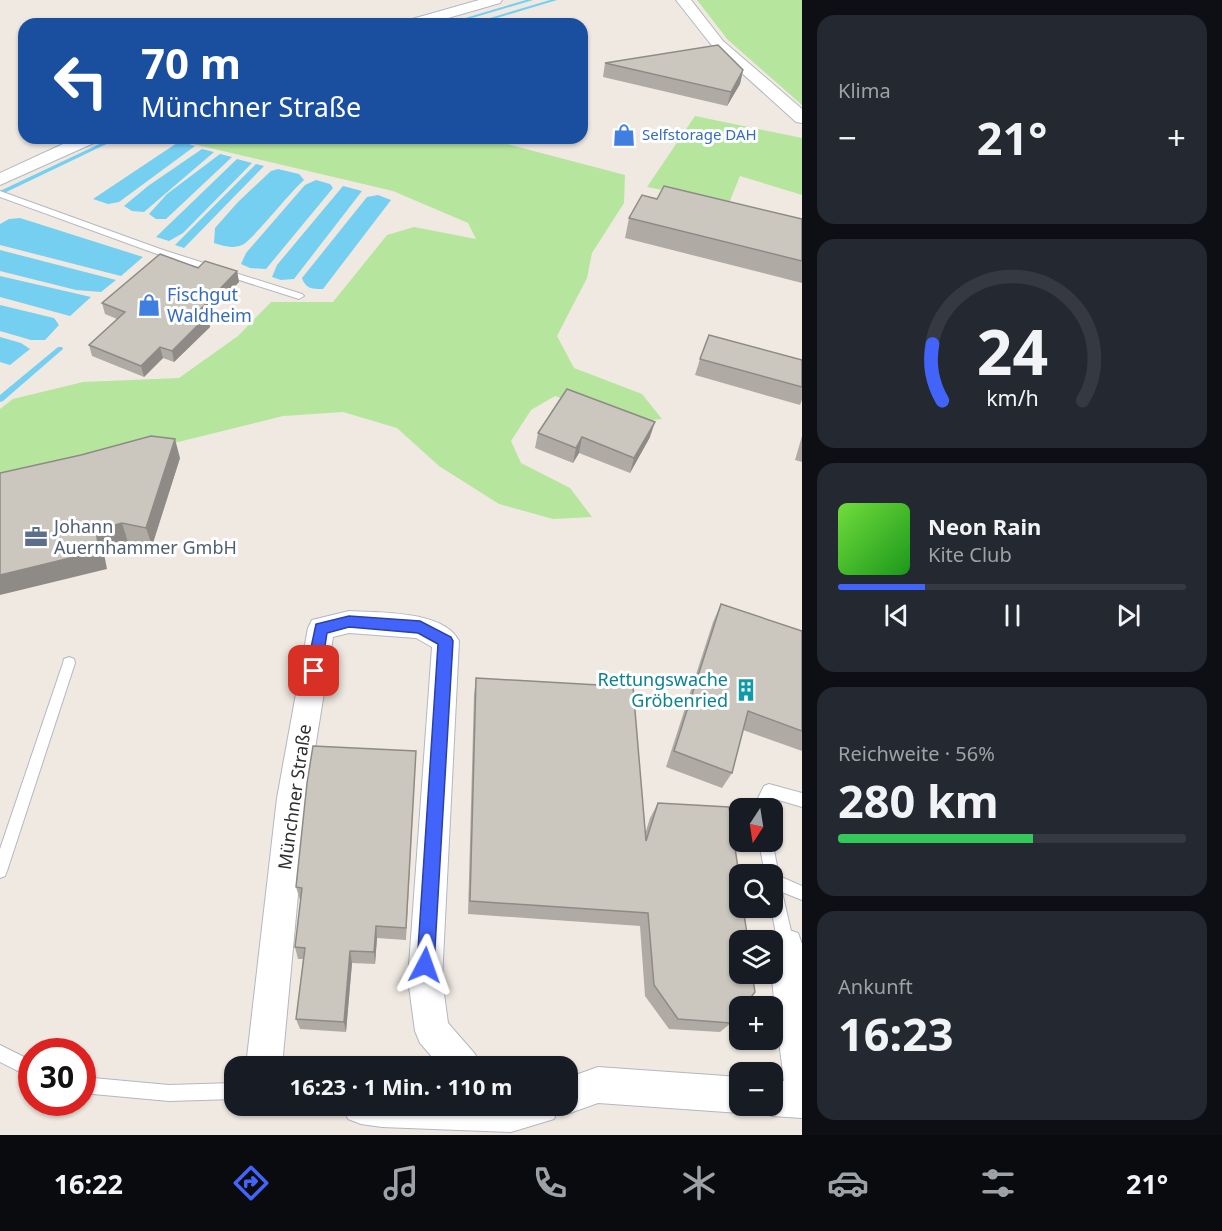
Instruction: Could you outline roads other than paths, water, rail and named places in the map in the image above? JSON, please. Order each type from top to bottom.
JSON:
[{"type":"street","points":[[431,18],[495,0]]},
{"type":"street","points":[[683,0],[718,45],[802,118]]},
{"type":"street","points":[[0,180],[77,144]]},
{"type":"street","name":"Münchner Straße","points":[[265,1056],[292,798],[321,628],[349,621],[420,627],[446,641],[424,979],[432,1031],[454,1056]]},
{"type":"street","points":[[786,945],[802,1083]]},
{"type":"street","points":[[578,1092],[598,1085],[729,1094]]},
{"type":"street","points":[[783,1099],[802,1100]]},
{"type":"lane","points":[[0,194],[160,252],[299,296]]},
{"type":"lane","points":[[0,871],[69,663]]},
{"type":"lane","points":[[765,798],[769,791],[802,800]]},
{"type":"lane","points":[[783,884],[802,893]]},
{"type":"lane","points":[[780,918],[786,945]]},
{"type":"lane","points":[[0,1053],[18,1063]]},
{"type":"lane","points":[[96,1086],[169,1093],[224,1091]]},
{"type":"water","points":[[176,144],[195,146],[119,202],[108,204],[93,199]]},
{"type":"water","points":[[202,149],[214,152],[144,212],[132,211],[124,206],[148,186]]},
{"type":"water","points":[[220,154],[232,157],[166,219],[156,219],[149,214],[167,194]]},
{"type":"water","points":[[237,159],[252,163],[183,233],[169,241],[156,237]]},
{"type":"water","points":[[256,164],[264,166],[184,248],[175,245]]},
{"type":"water","points":[[278,169],[299,174],[304,180],[247,242],[235,247],[214,243],[215,228],[238,202],[271,171]]},
{"type":"water","points":[[316,180],[330,184],[333,188],[266,269],[250,268],[241,264],[246,253],[305,185]]},
{"type":"water","points":[[343,186],[362,191],[294,279],[281,280],[272,277],[277,265]]},
{"type":"water","points":[[378,195],[391,200],[323,289],[308,286],[302,278],[367,197]]},
{"type":"water","points":[[20,218],[143,257],[121,276],[0,245],[0,224],[9,219]]},
{"type":"water","points":[[0,250],[116,280],[101,292],[76,290],[0,271]]},
{"type":"water","points":[[0,276],[91,297],[70,316],[0,297]]},
{"type":"water","points":[[0,305],[54,318],[59,325],[45,340],[31,340],[0,331]]},
{"type":"water","points":[[0,337],[21,343],[30,349],[10,365],[0,362]]},
{"type":"waterway","points":[[468,18],[531,0]]},
{"type":"waterway","points":[[493,18],[555,0]]},
{"type":"waterway","points":[[0,193],[103,144]]},
{"type":"waterway","points":[[0,399],[60,349]]},
{"type":"place","name":"Selfstorage DAH","points":[[624,135]]},
{"type":"place","name":"Fischgut Waldheim","points":[[149,305]]},
{"type":"place","name":"Johann Auernhammer GmbH","points":[[36,537]]},
{"type":"place","name":"Rettungswache Gröbenried","points":[[746,690]]}]
